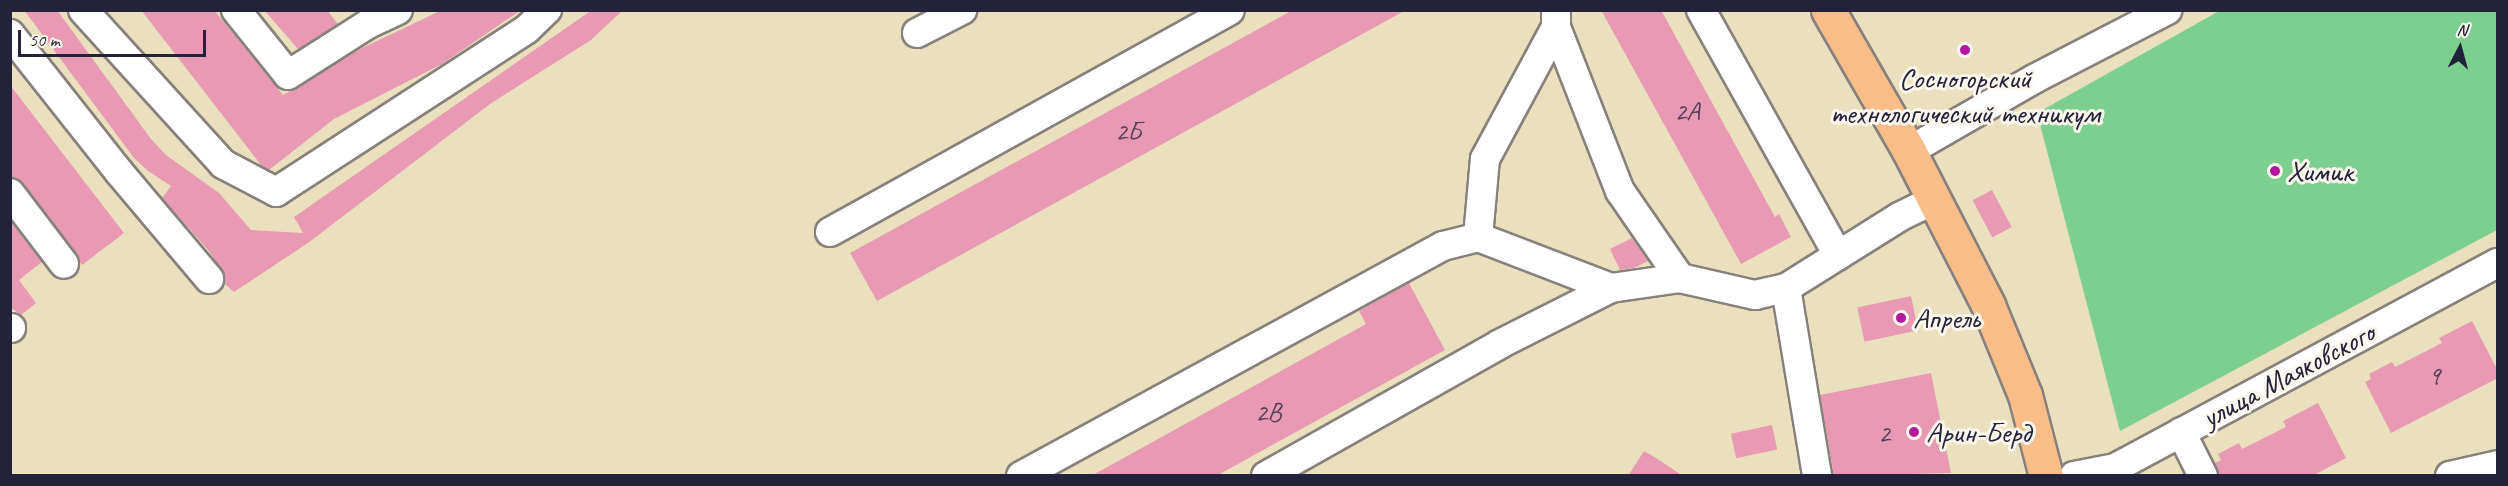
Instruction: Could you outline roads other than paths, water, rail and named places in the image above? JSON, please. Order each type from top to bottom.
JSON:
[{"type":"main road","points":[[1828,10],[1909,151],[1988,305],[2025,395],[2046,476]]},
{"type":"street","points":[[83,10],[223,164],[276,192],[527,29],[547,10]]},
{"type":"street","points":[[236,10],[288,75],[363,17],[398,10]]},
{"type":"street","points":[[917,33],[962,10]]},
{"type":"street","points":[[830,232],[1230,10]]},
{"type":"street","points":[[1701,10],[1838,255]]},
{"type":"street","points":[[1909,151],[2036,78],[2167,10]]},
{"type":"street","points":[[1478,237],[1485,159],[1556,19]]},
{"type":"street","points":[[1556,19],[1620,190],[1680,278]]},
{"type":"street","points":[[10,34],[119,172],[209,279]]},
{"type":"street","points":[[10,193],[64,264]]},
{"type":"street","points":[[1266,476],[1500,344],[1611,288],[1680,278],[1755,295],[1786,288],[1934,200]]},
{"type":"street","points":[[1021,476],[1443,246],[1478,237],[1611,288]]},
{"type":"street","name":"улица Маяковского","points":[[2074,476],[2115,468],[2498,263]]},
{"type":"street","points":[[1786,288],[1817,476]]},
{"type":"street","points":[[2181,432],[2203,476]]},
{"type":"street","points":[[2450,476],[2498,465]]},
{"type":"place","name":"Сосногорский технологический техникум","points":[[1965,50]]},
{"type":"place","name":"Химик","points":[[2275,171]]},
{"type":"place","name":"Апрель","points":[[1901,318]]},
{"type":"place","name":"Арин-Берд","points":[[1914,432]]}]
